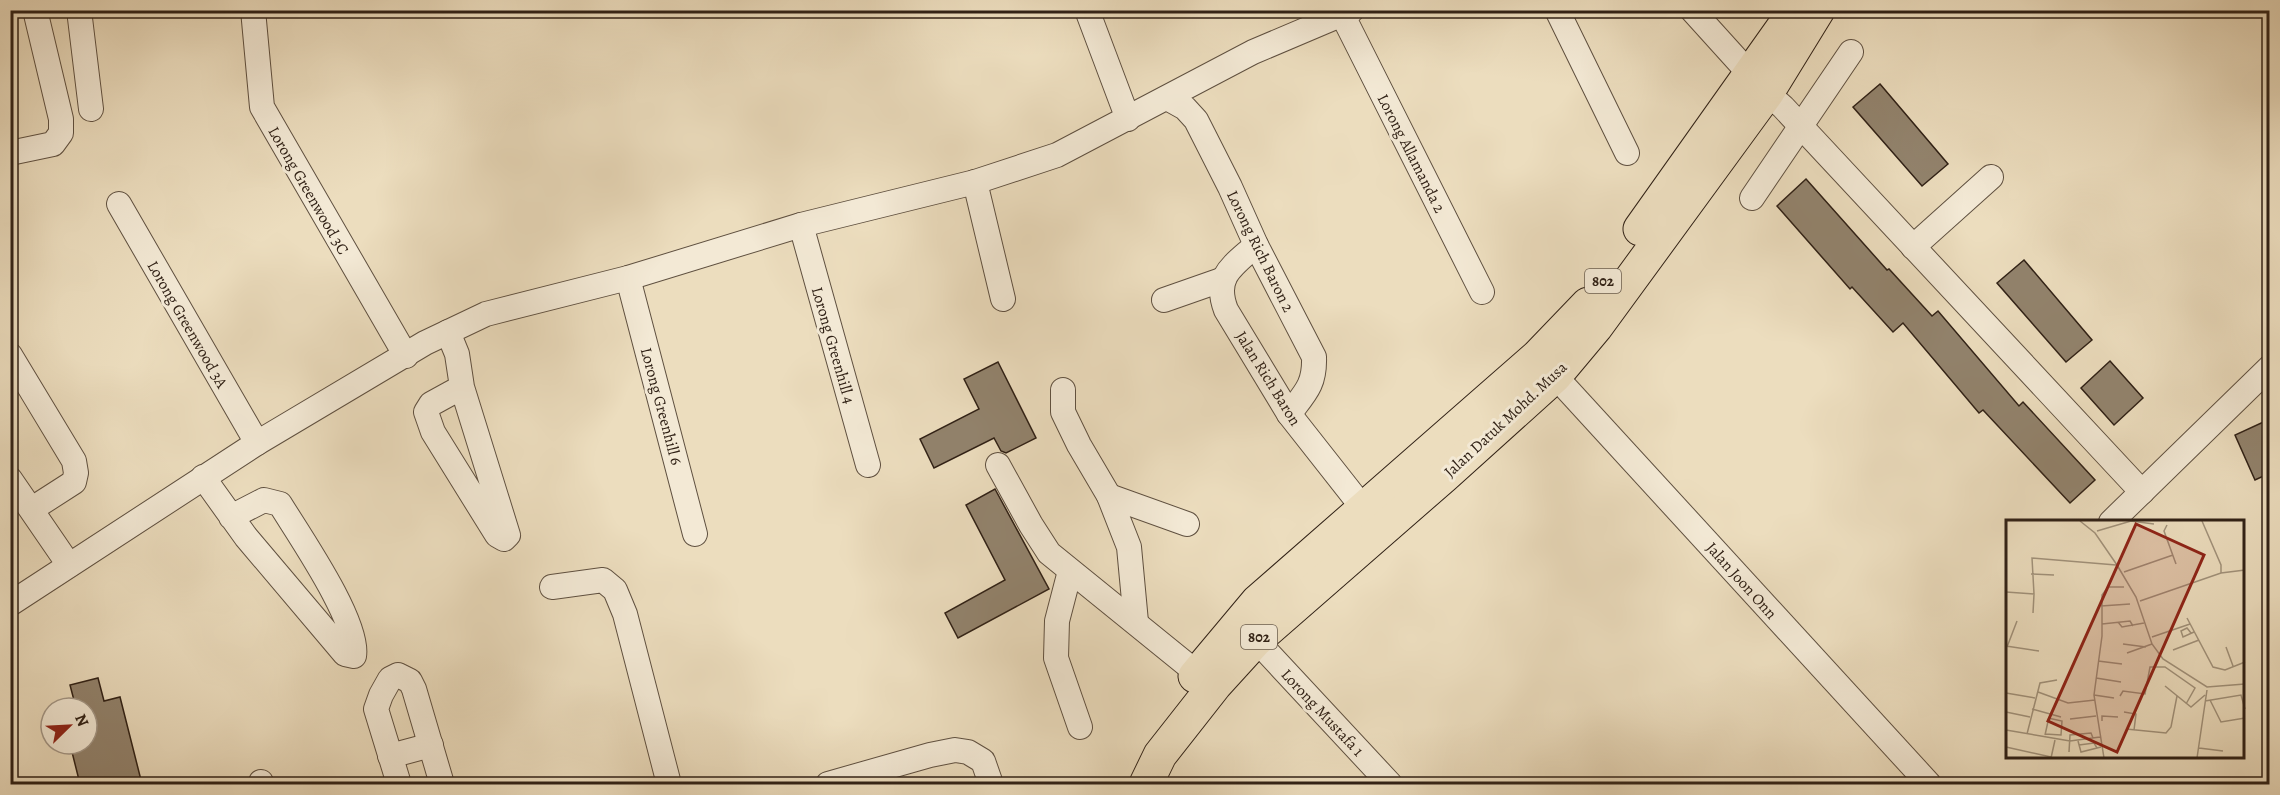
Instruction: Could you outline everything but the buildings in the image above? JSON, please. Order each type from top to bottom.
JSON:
[{"type":"highway","name":"Jalan Datuk Mohd. Musa","points":[[1146,784],[1160,755],[1215,685],[1256,640],[1555,376],[1596,327],[1758,83],[1795,10]]},
{"type":"highway","name":"Jalan Datuk Mohd. Musa","points":[[1131,784],[1149,748],[1197,673],[1257,602],[1538,356],[1582,313],[1758,83],[1818,10]]},
{"type":"highway","points":[[1363,508],[1377,516],[1399,514]]},
{"type":"street","points":[[10,153],[53,144],[61,133],[61,119],[35,10]]},
{"type":"street","points":[[79,10],[92,109]]},
{"type":"street","name":"Lorong Greenwood 3C","points":[[254,10],[262,107],[406,356]]},
{"type":"street","points":[[1087,10],[1128,119]]},
{"type":"street","points":[[1557,10],[1626,153]]},
{"type":"street","points":[[1692,10],[2142,492]]},
{"type":"street","points":[[10,604],[257,443],[425,343],[486,314],[628,278],[801,225],[975,182],[1057,155],[1253,52],[1347,12]]},
{"type":"street","name":"Lorong Allamanda 2","points":[[1347,12],[1482,292]]},
{"type":"street","points":[[1752,198],[1799,125],[1851,52]]},
{"type":"street","name":"Lorong Rich Baron 2","points":[[1167,98],[1185,108],[1196,120],[1256,245],[1314,357],[1315,372],[1311,386],[1289,414]]},
{"type":"street","points":[[1913,247],[1991,177]]},
{"type":"street","points":[[975,182],[1003,299]]},
{"type":"street","name":"Lorong Greenwood 3A","points":[[119,204],[257,443]]},
{"type":"street","name":"Lorong Greenhill 4","points":[[801,225],[868,465]]},
{"type":"street","points":[[1164,300],[1224,279],[1236,262],[1256,245]]},
{"type":"street","name":"Lorong Greenhill 6","points":[[628,278],[695,534]]},
{"type":"street","name":"Jalan Rich Baron","points":[[1224,279],[1221,284],[1221,297],[1226,310],[1289,414],[1363,508]]},
{"type":"street","points":[[448,332],[457,354],[462,387],[508,535],[504,539],[497,535],[433,432],[426,412],[430,404],[462,387]]},
{"type":"street","points":[[10,355],[74,461],[76,473],[74,482],[32,509]]},
{"type":"street","points":[[2113,520],[2268,371]]},
{"type":"street","name":"Jalan Joon Onn","points":[[1555,376],[1929,784]]},
{"type":"street","points":[[1063,390],[1063,412],[1078,445],[1109,496],[1129,547],[1136,622]]},
{"type":"street","points":[[998,465],[1049,553],[1197,673]]},
{"type":"street","points":[[203,477],[231,518],[345,654],[354,656],[355,651],[343,607],[280,504],[264,500],[231,518]]},
{"type":"street","points":[[10,479],[69,565]]},
{"type":"street","points":[[1109,496],[1187,524]]},
{"type":"street","points":[[1070,571],[1058,621],[1056,658],[1080,727]]},
{"type":"street","points":[[552,587],[603,580],[615,590],[625,614],[669,784]]},
{"type":"street","name":"Lorong Mustafa 1","points":[[1256,640],[1390,784]]},
{"type":"street","points":[[399,784],[376,709],[390,678],[398,675],[410,681],[414,689],[442,784]]},
{"type":"street","points":[[390,756],[431,745]]},
{"type":"street","points":[[828,784],[955,750],[968,752],[983,761],[991,784]]}]
